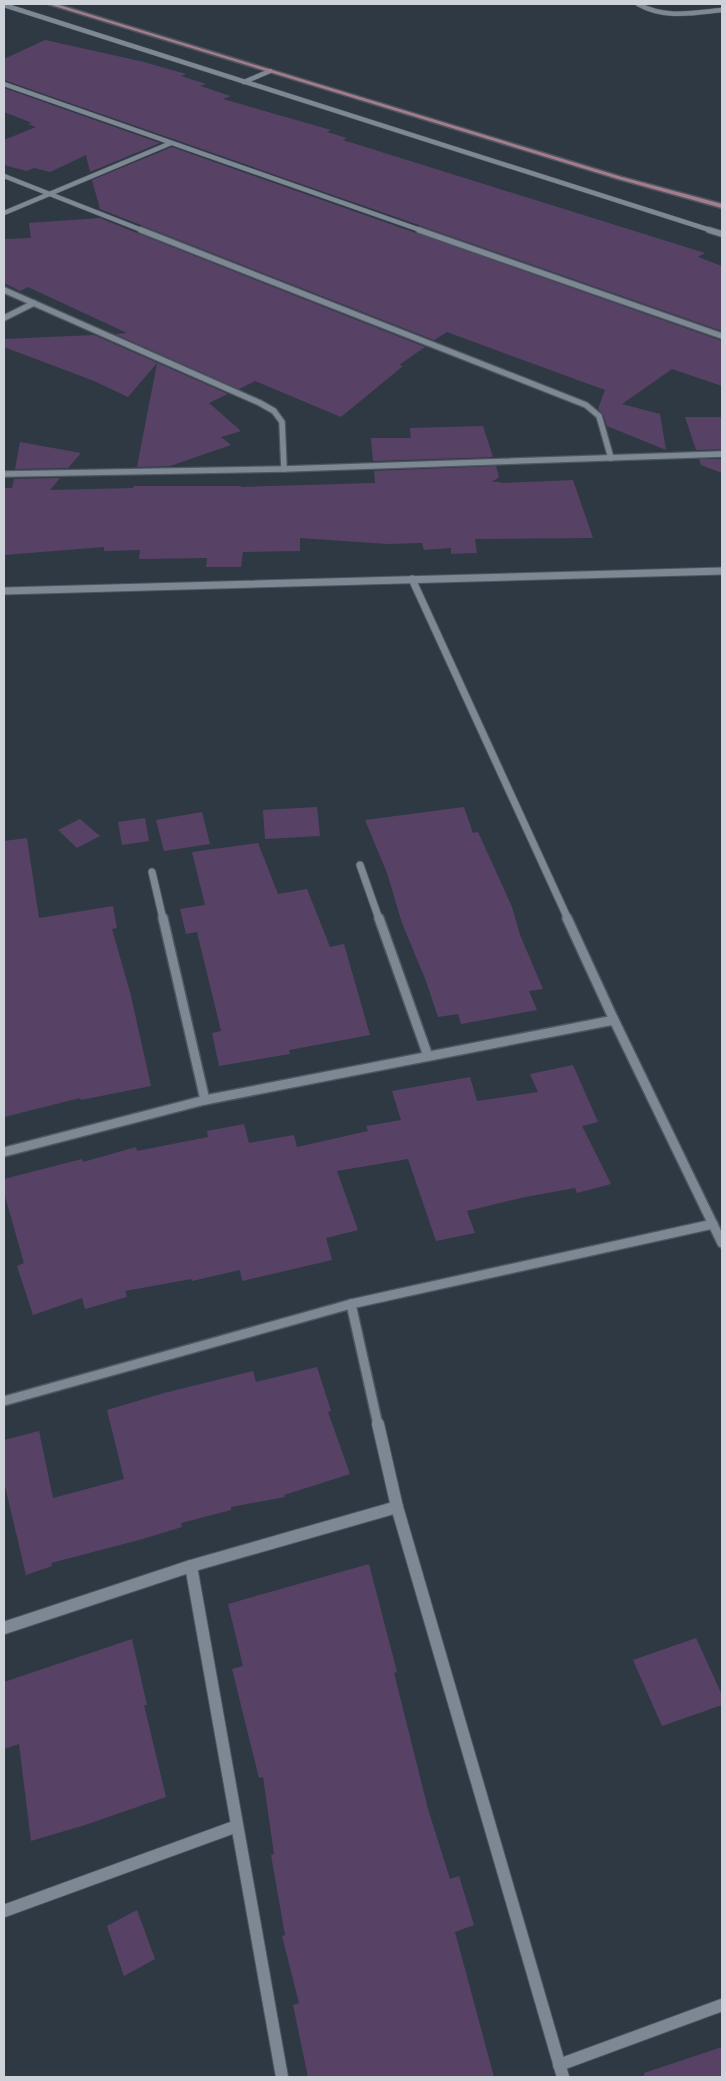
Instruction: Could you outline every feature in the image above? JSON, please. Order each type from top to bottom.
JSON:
[{"type":"main road","points":[[51,4],[620,178],[722,206]]},
{"type":"street","points":[[638,4],[650,10],[667,13],[722,10]]},
{"type":"street","points":[[4,5],[722,234]]},
{"type":"street","points":[[244,82],[270,71]]},
{"type":"street","points":[[4,84],[722,336]]},
{"type":"street","points":[[4,213],[171,143]]},
{"type":"street","points":[[4,176],[586,405],[599,416],[611,458]]},
{"type":"street","points":[[4,290],[260,403],[274,412],[282,422],[284,469]]},
{"type":"street","points":[[4,318],[34,303]]},
{"type":"street","points":[[4,474],[284,469],[722,454]]},
{"type":"street","points":[[4,590],[722,571]]},
{"type":"street","points":[[412,579],[614,1020],[722,1243]]},
{"type":"street","points":[[360,865],[428,1056]]},
{"type":"street","points":[[152,872],[205,1100]]},
{"type":"street","points":[[4,1152],[205,1100],[614,1020]]},
{"type":"street","points":[[4,1402],[351,1304],[714,1224]]},
{"type":"street","points":[[351,1304],[398,1507],[561,2071],[722,2005]]},
{"type":"street","points":[[4,1628],[191,1566],[398,1507]]},
{"type":"street","points":[[191,1566],[282,2077]]},
{"type":"street","points":[[4,1911],[237,1826]]},
{"type":"building","points":[[45,40],[144,62],[186,74],[181,76],[206,84],[200,86],[231,96],[223,99],[331,130],[327,132],[347,138],[343,140],[705,253],[698,257],[722,266],[722,331],[4,80],[4,59]]},
{"type":"building","points":[[4,88],[160,143],[90,172],[86,155],[50,172],[34,168],[27,171],[4,165],[4,140],[36,127],[28,124],[32,123],[4,112]]},
{"type":"building","points":[[172,147],[722,341],[722,386],[672,369],[622,404],[660,414],[666,450],[607,426],[603,414],[598,409],[605,390],[447,332],[434,340],[100,209],[92,180]]},
{"type":"building","points":[[100,218],[425,347],[399,365],[403,366],[341,417],[255,381],[239,389],[115,334],[127,333],[28,287],[20,291],[4,283],[4,239],[31,238],[29,223]]},
{"type":"building","points":[[94,335],[228,394],[209,403],[241,431],[221,437],[231,445],[170,466],[137,467],[157,363],[128,397],[94,381],[4,347],[4,339]]},
{"type":"building","points":[[685,417],[722,417],[722,449],[696,450]]},
{"type":"building","points":[[483,426],[493,457],[373,461],[371,438],[411,438],[410,428]]},
{"type":"building","points":[[20,442],[81,453],[68,468],[15,469]]},
{"type":"building","points":[[699,459],[722,459],[722,473],[701,465]]},
{"type":"building","points":[[496,466],[499,477],[492,482],[573,480],[593,538],[475,539],[477,553],[451,554],[451,548],[424,550],[422,543],[388,544],[300,538],[300,551],[243,552],[241,567],[206,567],[207,558],[139,559],[140,550],[104,551],[104,547],[4,555],[4,488],[12,488],[14,479],[60,478],[50,490],[133,488],[134,486],[241,487],[375,483],[374,471]]},
{"type":"building","points":[[317,807],[320,836],[265,839],[263,810]]},
{"type":"building","points":[[464,807],[473,833],[478,832],[512,907],[520,935],[543,989],[529,991],[537,1010],[461,1024],[458,1014],[438,1017],[426,981],[402,923],[387,873],[365,820]]},
{"type":"building","points":[[202,812],[210,844],[164,851],[156,820]]},
{"type":"building","points":[[145,818],[149,841],[122,845],[118,822]]},
{"type":"building","points":[[80,819],[100,836],[77,848],[58,830]]},
{"type":"building","points":[[27,838],[39,918],[113,906],[117,928],[112,929],[131,996],[151,1086],[81,1100],[80,1098],[4,1117],[4,841]]},
{"type":"building","points":[[258,843],[278,894],[307,889],[330,947],[344,944],[370,1035],[289,1050],[290,1054],[219,1066],[212,1033],[221,1031],[197,932],[186,934],[180,909],[205,905],[192,852]]},
{"type":"building","points":[[573,1065],[598,1122],[582,1126],[611,1184],[577,1193],[575,1188],[525,1197],[467,1211],[475,1233],[436,1241],[408,1159],[337,1171],[358,1230],[326,1238],[332,1260],[242,1281],[240,1270],[192,1281],[191,1279],[125,1291],[127,1297],[85,1309],[82,1298],[33,1315],[17,1266],[24,1263],[4,1193],[4,1179],[82,1159],[83,1162],[136,1147],[137,1151],[208,1137],[207,1131],[244,1124],[249,1143],[294,1135],[297,1147],[368,1131],[366,1126],[401,1120],[392,1091],[470,1077],[477,1101],[538,1092],[530,1074]]},
{"type":"building","points":[[317,1367],[331,1411],[328,1412],[350,1474],[284,1495],[285,1497],[231,1507],[231,1510],[181,1523],[182,1527],[51,1563],[52,1566],[26,1575],[4,1482],[4,1440],[39,1431],[53,1498],[124,1479],[107,1410],[164,1393],[253,1371],[256,1382]]},
{"type":"building","points":[[369,1564],[397,1672],[394,1673],[428,1809],[450,1879],[459,1876],[474,1925],[455,1932],[494,2077],[308,2077],[293,2005],[299,2003],[282,1936],[285,1935],[271,1855],[274,1854],[263,1777],[259,1778],[232,1669],[243,1666],[228,1604]]},
{"type":"building","points":[[696,1638],[722,1695],[722,1705],[662,1726],[633,1660]]},
{"type":"building","points":[[132,1639],[147,1705],[144,1705],[166,1797],[85,1825],[31,1841],[19,1744],[4,1749],[4,1682]]},
{"type":"building","points":[[137,1910],[155,1959],[124,1976],[107,1926]]},
{"type":"building","points":[[722,2047],[722,2077],[644,2077],[644,2073]]}]
